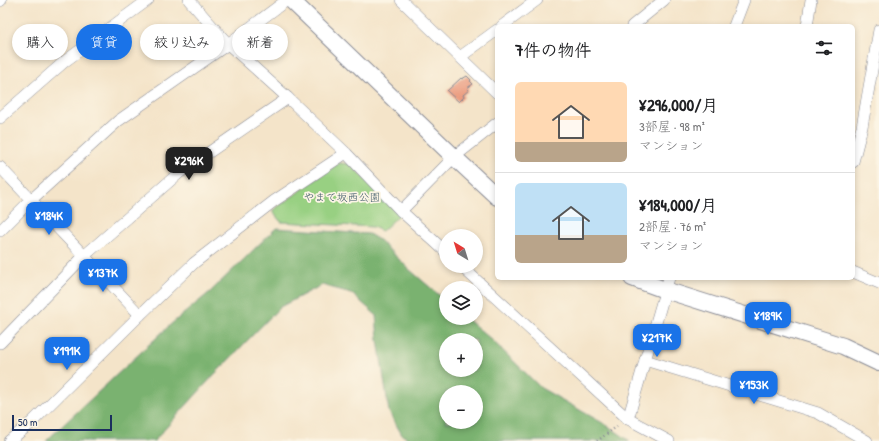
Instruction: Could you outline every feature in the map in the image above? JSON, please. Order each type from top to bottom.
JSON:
[{"type":"street","points":[[0,118],[64,62],[148,0]]},
{"type":"street","points":[[189,0],[228,44],[346,153],[401,211],[439,246]]},
{"type":"street","points":[[0,231],[31,200],[118,121],[228,44],[287,0]]},
{"type":"street","points":[[291,0],[495,195]]},
{"type":"street","points":[[505,24],[537,0]]},
{"type":"street","points":[[634,24],[664,0]]},
{"type":"street","points":[[735,24],[744,0]]},
{"type":"street","points":[[807,24],[812,0]]},
{"type":"street","points":[[408,2],[460,57],[495,91]]},
{"type":"street","points":[[855,154],[862,127],[879,30]]},
{"type":"street","points":[[460,57],[495,31]]},
{"type":"street","points":[[0,344],[84,256],[179,173],[288,98]]},
{"type":"street","points":[[401,211],[454,157],[495,125]]},
{"type":"street","points":[[9,441],[32,423],[140,315],[200,258],[274,201],[346,153]]},
{"type":"street","points":[[0,167],[140,315]]},
{"type":"street","points":[[469,273],[628,419],[669,441]]},
{"type":"street","points":[[855,273],[879,283]]},
{"type":"street","points":[[644,280],[667,284],[843,346],[879,363]]},
{"type":"street","points":[[628,419],[667,284]]},
{"type":"street","points":[[645,360],[818,413],[866,441]]},
{"type":"path","points":[[597,441],[628,419]]},
{"type":"green space","name":"やまて坂西公園","points":[[339,163],[350,164],[400,214],[382,231],[373,227],[281,222],[272,211]]},
{"type":"green space","points":[[276,228],[369,234],[379,240],[439,295],[439,325],[474,325],[492,340],[541,388],[608,426],[630,441],[412,441],[402,435],[389,412],[378,340],[376,315],[351,293],[322,285],[280,307],[213,376],[154,441],[46,441],[170,325],[210,292]]},
{"type":"building","points":[[467,76],[473,84],[467,88],[469,90],[463,95],[464,97],[459,102],[447,91],[461,78],[462,79]]}]
